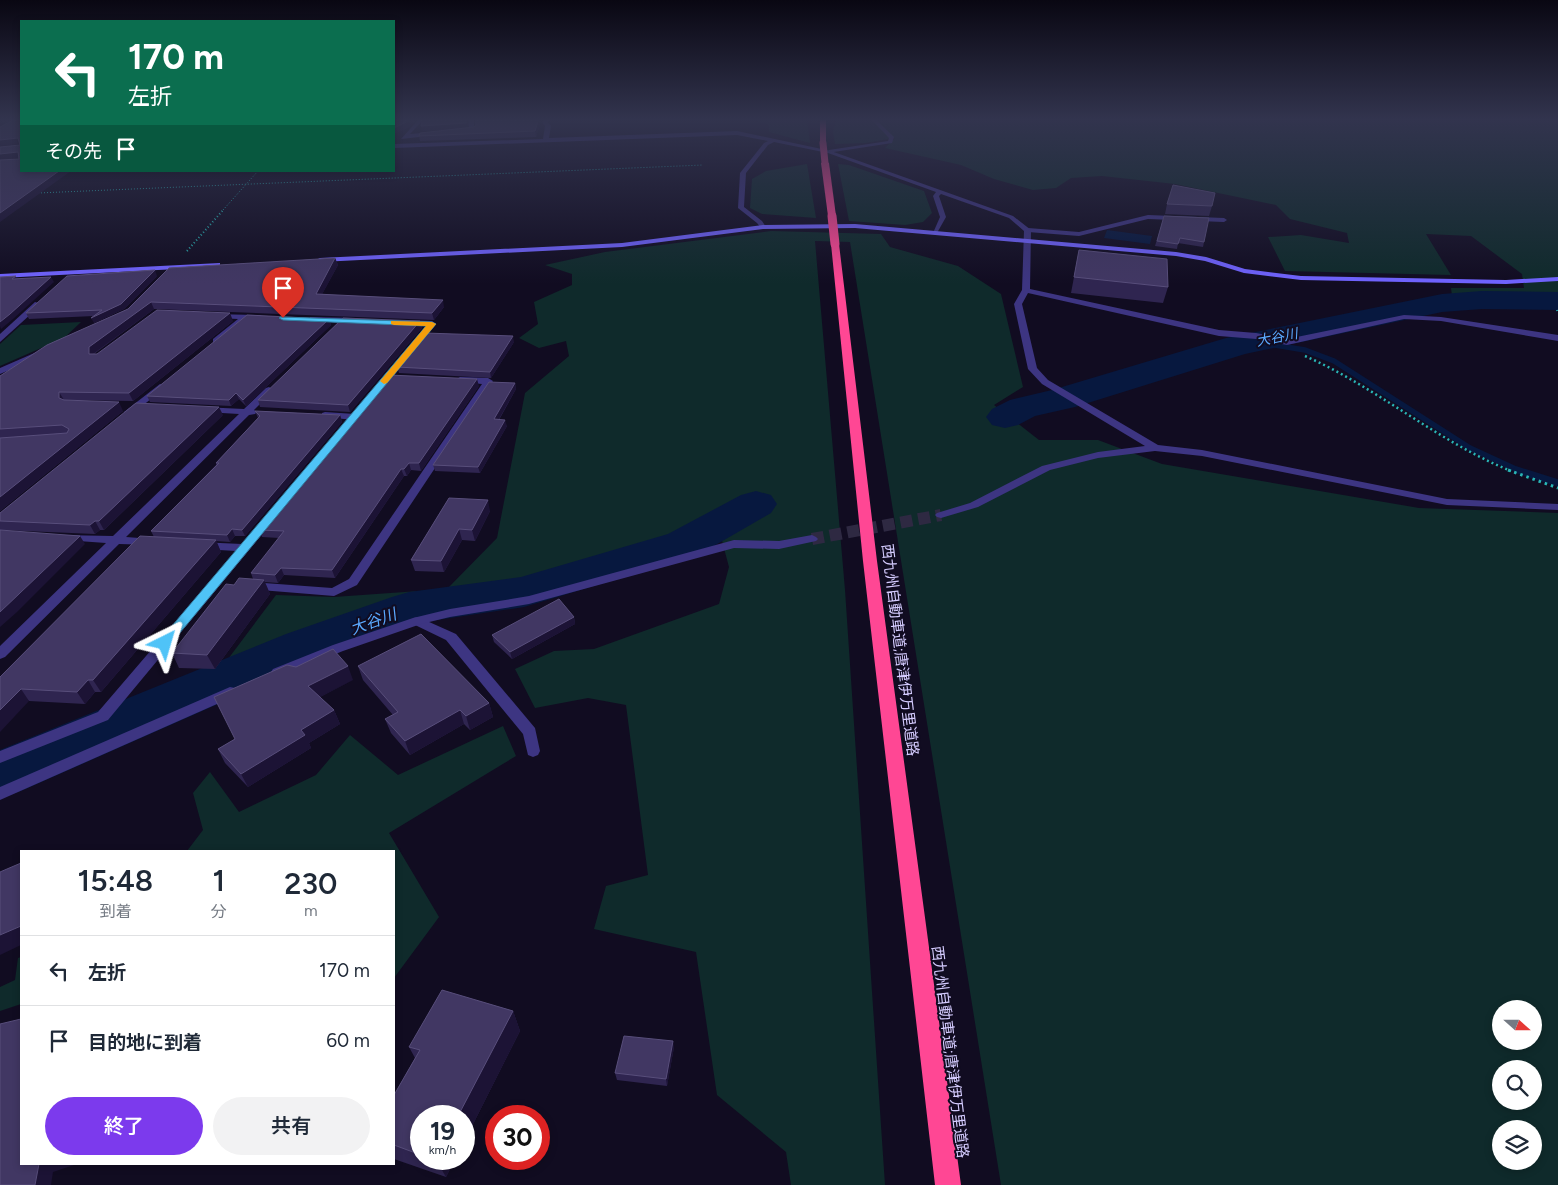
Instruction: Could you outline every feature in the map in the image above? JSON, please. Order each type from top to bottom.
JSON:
[{"type":"highway","name":"西九州自動車道;唐津伊万里道路","points":[[826,174],[870,561],[948,1185]]},
{"type":"street","points":[[743,174],[741,208],[760,222],[763,227]]},
{"type":"street","points":[[890,174],[1011,217],[1028,230],[1079,234],[1148,217],[1224,220]]},
{"type":"street","points":[[934,232],[943,217],[936,196],[940,192]]},
{"type":"street","points":[[316,260],[622,245],[763,227],[854,226],[1176,254],[1206,259],[1244,271],[1301,278],[1506,282],[1558,280]]},
{"type":"street","points":[[1028,230],[1026,290],[1018,304],[1033,369],[1045,382],[1085,404],[1155,448]]},
{"type":"street","points":[[0,276],[221,265]]},
{"type":"street","points":[[160,280],[173,267]]},
{"type":"street","points":[[66,279],[73,272]]},
{"type":"street","points":[[1026,290],[1219,333],[1287,342],[1404,318],[1441,319],[1558,338]]},
{"type":"street","points":[[0,339],[44,299]]},
{"type":"street","points":[[206,315],[273,318]]},
{"type":"street","points":[[208,346],[244,317]]},
{"type":"street","points":[[302,319],[368,322]]},
{"type":"street","points":[[326,334],[341,320]]},
{"type":"street","points":[[371,397],[432,324],[396,323]]},
{"type":"street","points":[[0,370],[51,348]]},
{"type":"street","points":[[388,377],[406,378]]},
{"type":"street","points":[[244,586],[334,592],[353,582],[488,381],[452,379]]},
{"type":"street","points":[[121,419],[165,382]]},
{"type":"street","points":[[0,654],[276,383]]},
{"type":"street","points":[[117,405],[155,407]]},
{"type":"street","points":[[192,409],[267,412]]},
{"type":"street","points":[[316,415],[357,413],[342,432]]},
{"type":"street","points":[[941,515],[974,505],[1046,468],[1098,455],[1155,448],[1202,453],[1447,502],[1558,506]]},
{"type":"street","points":[[0,758],[103,716],[219,584],[244,548],[274,512]]},
{"type":"street","points":[[48,536],[165,543]]},
{"type":"street","points":[[269,676],[338,648],[418,621],[450,613],[528,600],[734,544],[779,545],[812,539]]},
{"type":"street","points":[[185,544],[244,548]]},
{"type":"street","points":[[418,621],[451,637],[530,732],[533,751]]},
{"type":"street","points":[[0,794],[244,687]]},
{"type":"path","points":[[173,267],[255,174]]},
{"type":"path","points":[[38,193],[480,174]]},
{"type":"path","points":[[1296,354],[1331,366],[1458,446],[1519,475],[1558,488]]},
{"type":"green space","points":[[760,174],[809,174],[816,218],[762,214],[750,208],[752,179]]},
{"type":"green space","points":[[840,174],[876,174],[924,191],[932,213],[923,222],[905,225],[849,221]]},
{"type":"green space","points":[[983,174],[1558,174],[1558,297],[1452,296],[1451,288],[1524,288],[1522,274],[1471,236],[1426,234],[1451,275],[1285,271],[1268,237],[1301,235],[1349,243],[1347,233],[1290,219],[1276,205],[1175,184],[1102,176],[1071,178],[1056,188],[1033,190]]},
{"type":"green space","points":[[771,231],[881,234],[890,247],[958,266],[1001,294],[1023,387],[994,405],[1039,440],[1098,440],[1162,464],[1419,508],[1558,513],[1558,1185],[1001,1185],[850,242],[815,241],[845,590],[885,1185],[791,1185],[786,1152],[717,1095],[696,952],[594,929],[606,886],[648,875],[626,705],[588,698],[535,708],[515,669],[554,651],[594,649],[719,604],[729,567],[717,522],[529,583],[447,589],[497,538],[525,393],[569,356],[566,341],[539,348],[519,338],[538,324],[534,302],[572,285],[572,274],[545,265],[605,252]]},
{"type":"green space","points":[[81,322],[64,338],[0,366],[0,344],[21,325]]},
{"type":"green space","points":[[447,589],[216,675],[276,595],[334,597]]},
{"type":"green space","points":[[503,726],[516,756],[389,833],[439,917],[395,977],[395,850],[188,850],[203,830],[193,793],[210,772],[239,812],[316,775],[350,735],[398,775]]},
{"type":"green space","points":[[20,957],[20,1004],[0,1011],[0,987],[15,980],[18,958]]},
{"type":"water","points":[[1107,230],[1152,236],[1150,244],[1104,238]]},
{"type":"building","points":[[0,174],[54,174],[0,213]]},
{"type":"building","points":[[1173,185],[1215,193],[1212,206],[1167,204]]},
{"type":"building","points":[[1164,216],[1209,218],[1204,242],[1180,238],[1178,244],[1157,241]]},
{"type":"building","points":[[1079,250],[1167,259],[1168,287],[1074,277]]},
{"type":"building","points":[[335,258],[316,294],[443,300],[432,313],[151,302],[89,347],[89,354],[97,354],[157,310],[230,313],[129,393],[59,392],[59,398],[64,400],[119,402],[0,497],[0,438],[67,433],[69,429],[62,425],[0,429],[0,376],[47,345],[128,309],[169,268]]},
{"type":"building","points":[[155,270],[121,304],[91,318],[102,310],[26,313],[67,276]]},
{"type":"building","points":[[16,276],[12,279],[51,277],[0,322],[0,277]]},
{"type":"building","points":[[247,315],[329,319],[243,400],[236,393],[229,400],[147,396]]},
{"type":"building","points":[[343,318],[420,321],[348,405],[258,400]]},
{"type":"building","points":[[425,333],[513,336],[490,372],[397,367]]},
{"type":"building","points":[[389,375],[477,379],[419,463],[409,463],[404,469],[401,469],[332,570],[281,568],[275,575],[251,573],[284,531],[259,530]]},
{"type":"building","points":[[489,382],[515,383],[494,419],[505,420],[478,467],[433,465]]},
{"type":"building","points":[[136,403],[219,407],[99,521],[95,521],[90,525],[0,521],[0,513]]},
{"type":"building","points":[[255,411],[340,415],[242,530],[232,529],[227,535],[151,531],[219,463],[216,463],[260,416]]},
{"type":"building","points":[[449,498],[488,500],[472,530],[459,529],[441,561],[411,560]]},
{"type":"building","points":[[0,530],[80,536],[0,612]]},
{"type":"building","points":[[140,536],[216,540],[93,680],[88,680],[77,692],[21,689],[0,710],[0,677]]},
{"type":"building","points":[[239,578],[264,580],[207,655],[172,653],[226,584],[234,585]]},
{"type":"building","points":[[559,599],[574,617],[510,652],[492,635]]},
{"type":"building","points":[[421,634],[489,703],[466,716],[460,710],[405,741],[385,719],[398,712],[358,666]]},
{"type":"building","points":[[333,649],[348,666],[308,686],[334,710],[301,730],[305,735],[241,774],[218,749],[235,739],[214,697],[287,665],[296,667]]},
{"type":"building","points":[[20,863],[20,926],[0,935],[0,872]]},
{"type":"building","points":[[442,990],[513,1011],[464,1105],[410,1105],[410,1151],[395,1145],[395,1093],[420,1050],[409,1047]]},
{"type":"building","points":[[20,1019],[20,1165],[39,1165],[35,1185],[0,1185],[0,1024]]},
{"type":"building","points":[[624,1036],[673,1041],[666,1079],[615,1073]]},
{"type":"waterway","name":"大谷川","points":[[1005,417],[1023,408],[1062,399],[1238,345],[1442,303],[1482,300],[1558,301]]},
{"type":"waterway","points":[[1257,342],[1305,350],[1334,361],[1470,448],[1520,471]]},
{"type":"waterway","points":[[1520,471],[1558,483]]},
{"type":"waterway","name":"大谷川","points":[[0,775],[304,646],[409,608],[524,592],[684,544],[756,504]]},
{"type":"tunnel","points":[[812,539],[941,515]]},
{"type":"slow traffic","points":[[384,381],[432,324],[394,323]]},
{"type":"route","points":[[165,643],[432,324],[283,318]]}]
